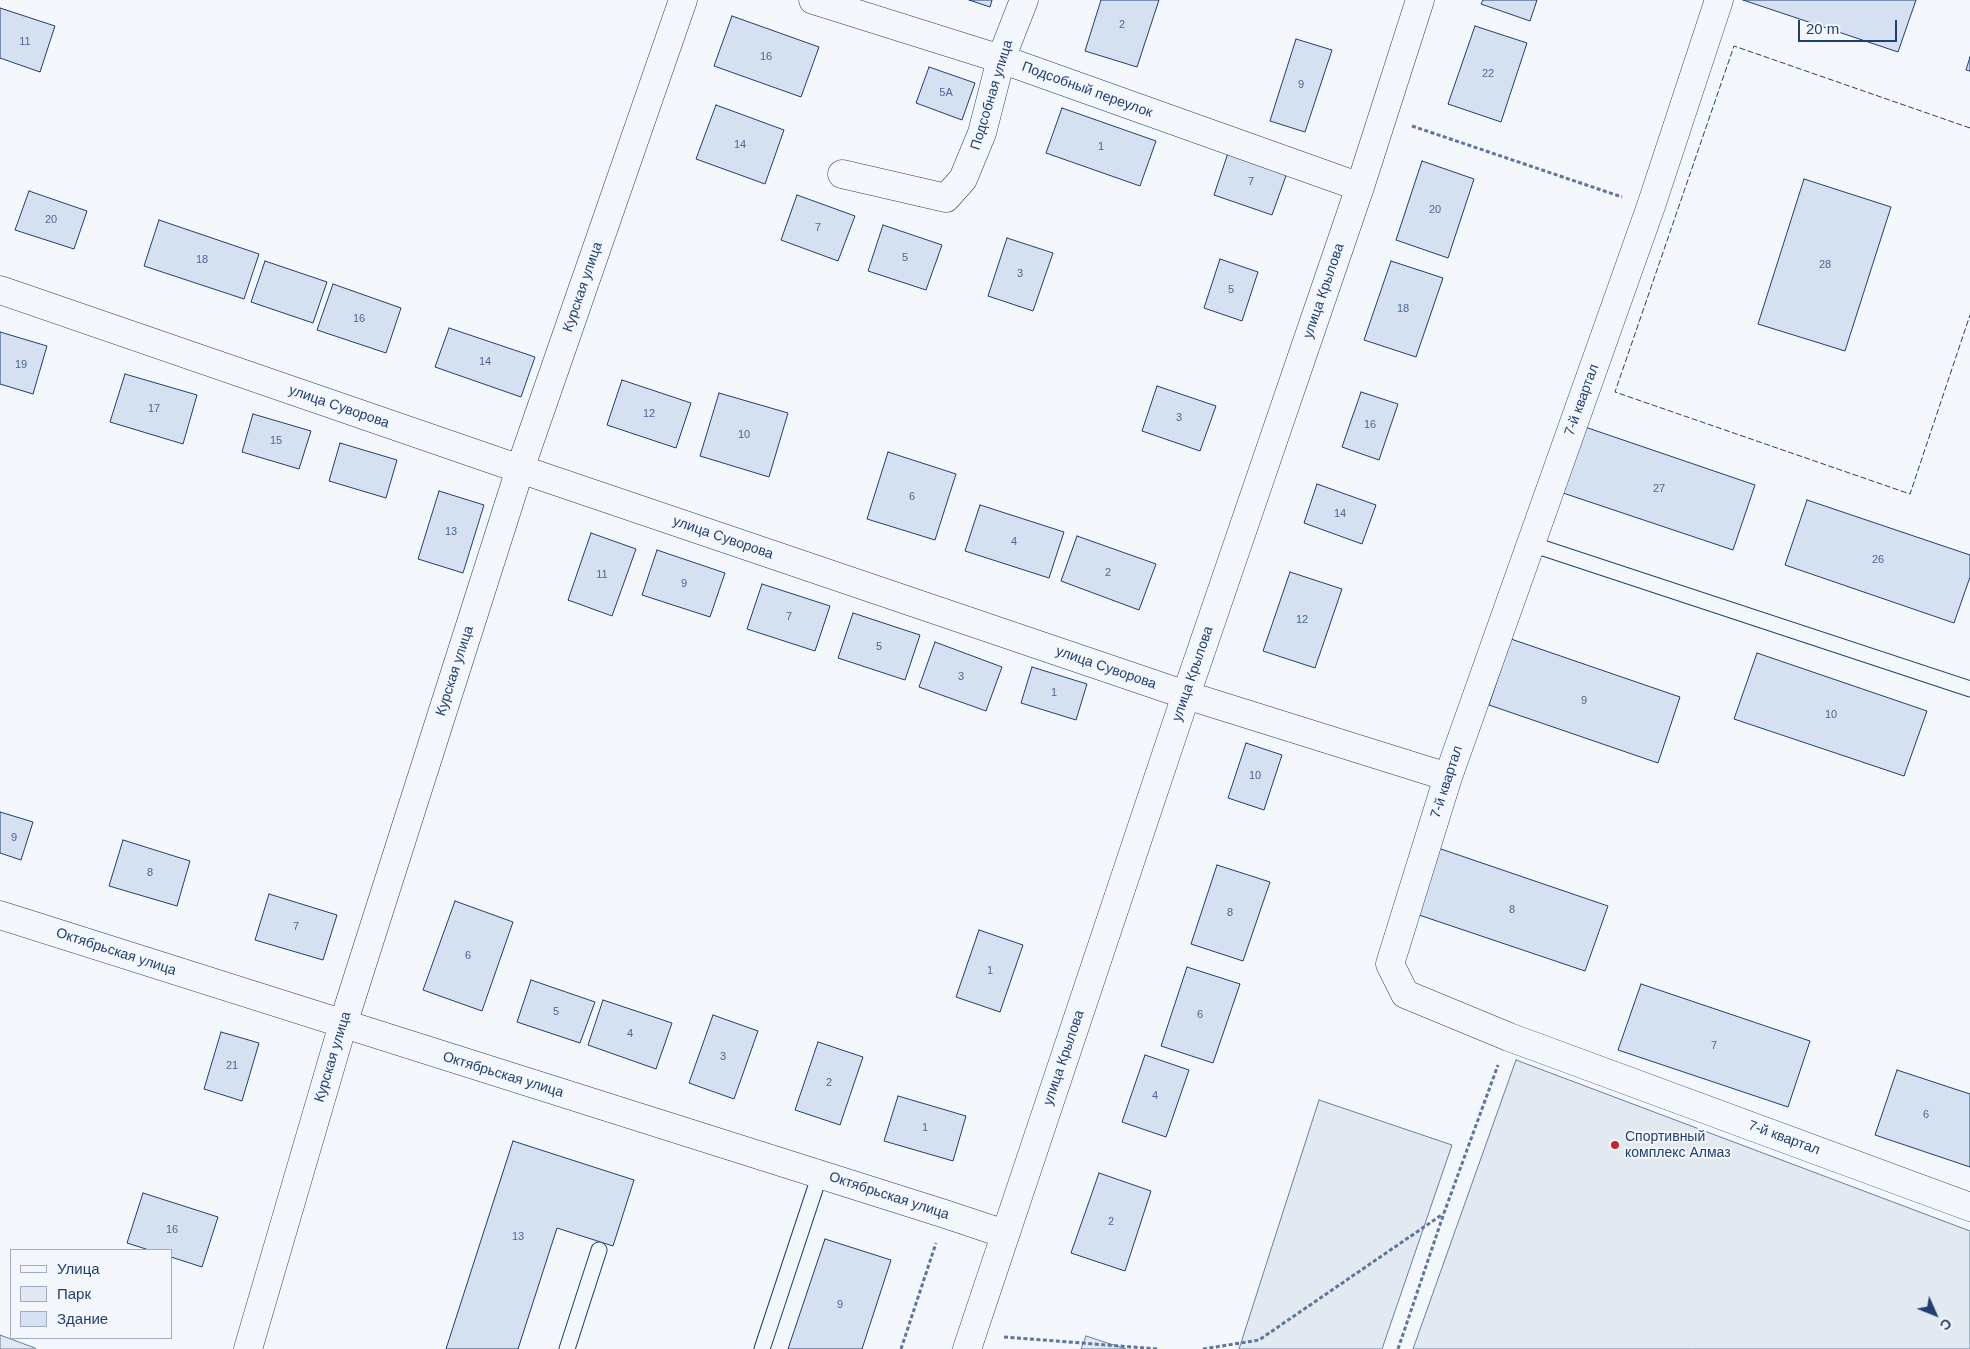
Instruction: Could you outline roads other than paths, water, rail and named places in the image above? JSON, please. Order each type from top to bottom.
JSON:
[{"type":"street","name":"Курская улица","points":[[248,1349],[343,1024],[520,469],[683,0]]},
{"type":"street","name":"Подсобный переулок","points":[[812,0],[1002,59],[1360,187]]},
{"type":"street","name":"Подсобная улица","points":[[842,174],[946,198],[963,179],[982,134],[1002,59],[1024,0]]},
{"type":"street","name":"улица Крылова","points":[[969,1342],[1186,695],[1360,187],[1420,0]]},
{"type":"street","name":"7-й квартал","points":[[1719,0],[1651,206],[1448,777],[1390,964],[1404,994],[1508,1037],[1970,1207]]},
{"type":"street","name":"улица Суворова","points":[[0,290],[1186,695],[1448,777]]},
{"type":"street","name":"Октябрьская улица","points":[[0,916],[1005,1234]]},
{"type":"lane","points":[[1531,544],[1970,689]]},
{"type":"lane","points":[[762,1349],[820,1174]]},
{"type":"lane","points":[[567,1349],[599,1250]]},
{"type":"place","name":"Спортивный комплекс Алмаз","points":[[1615,1145]]}]
